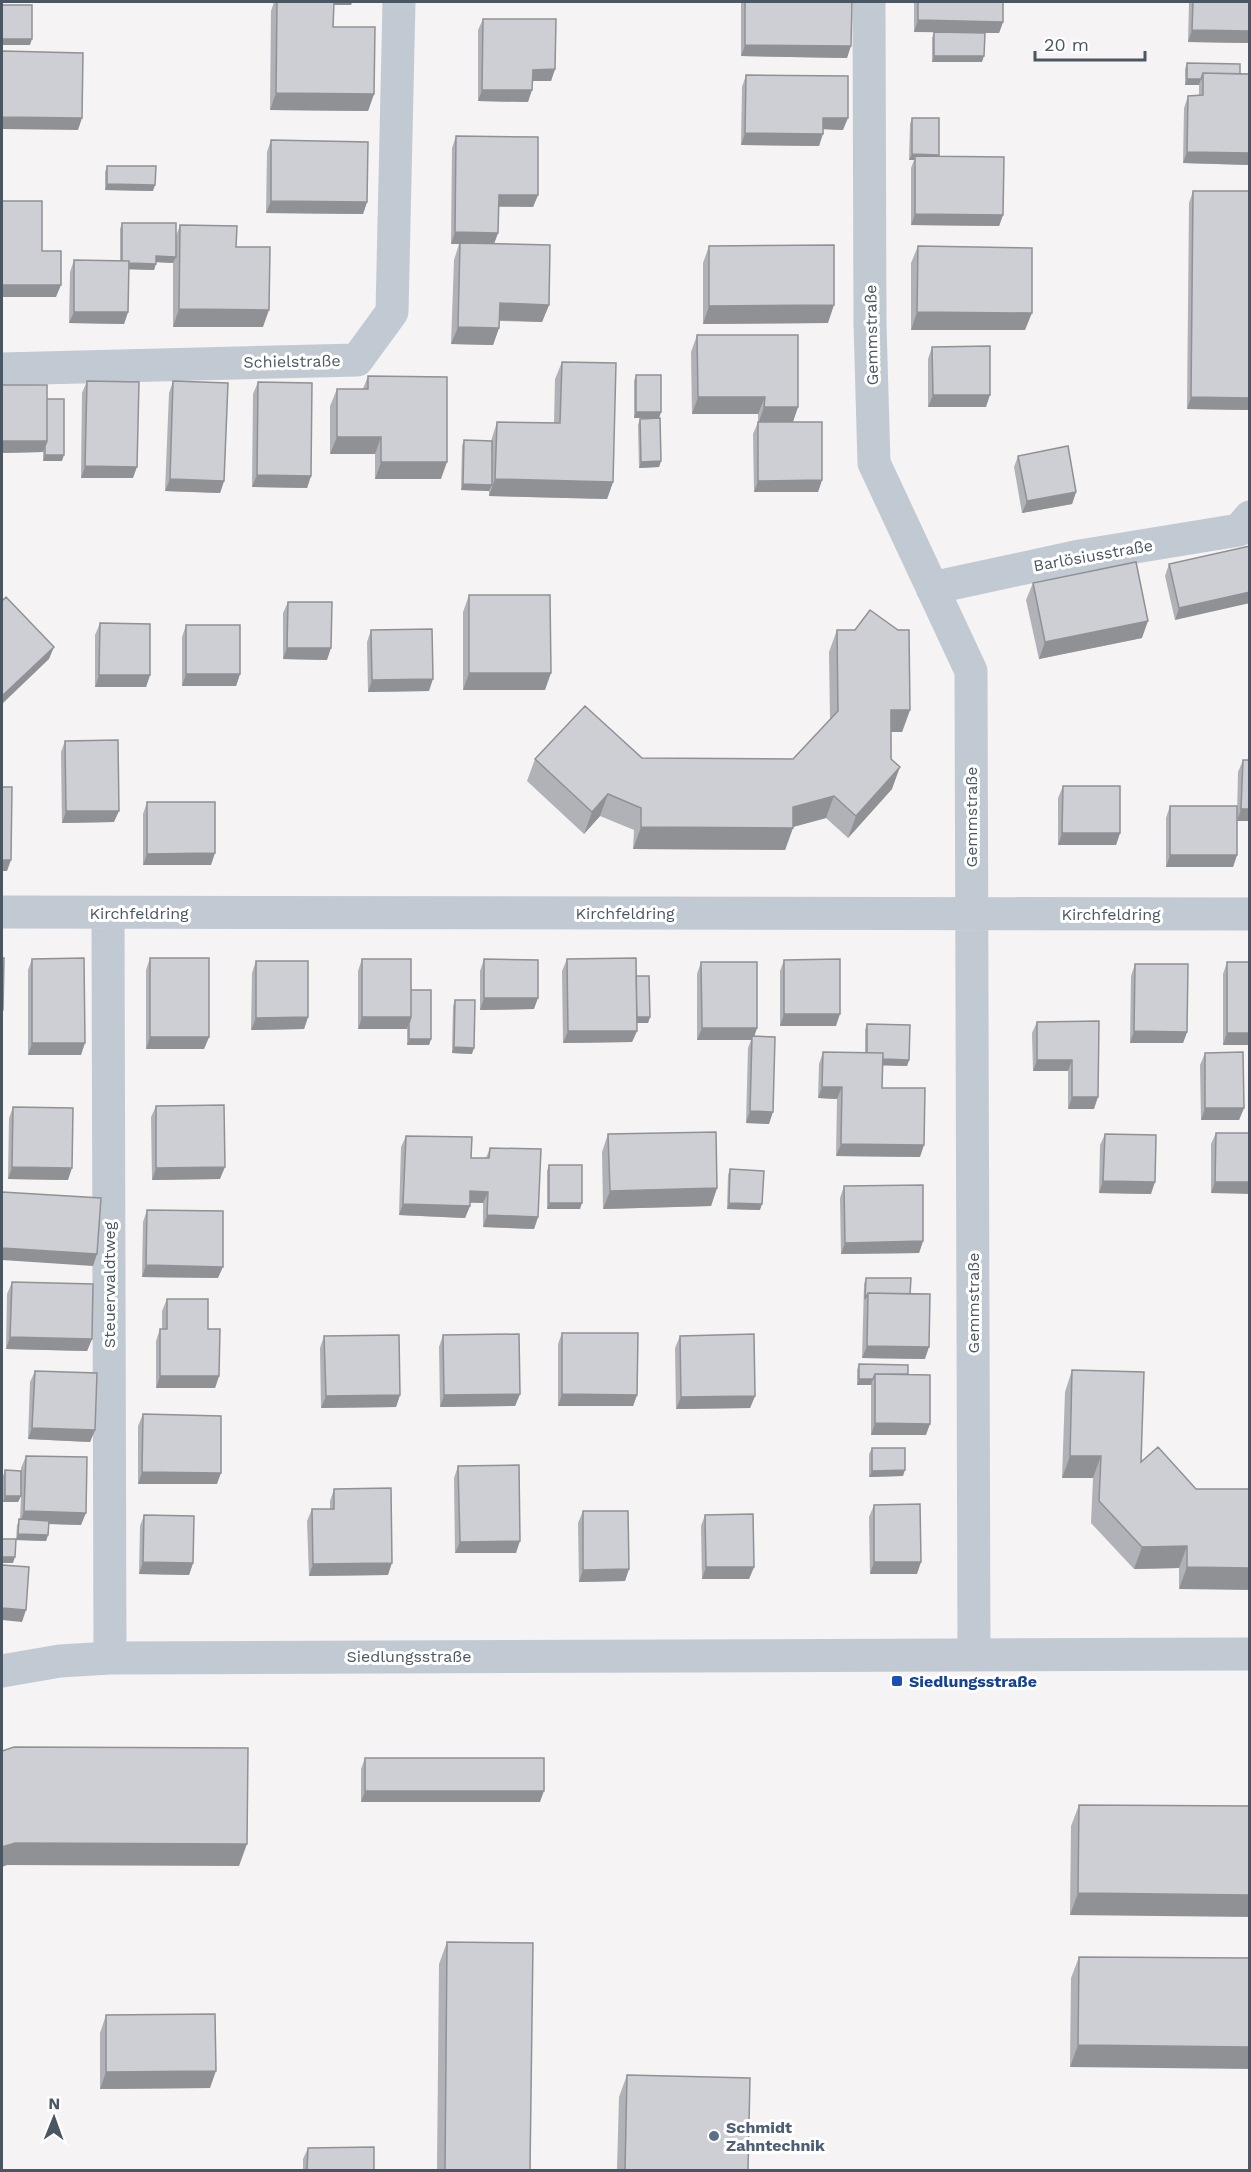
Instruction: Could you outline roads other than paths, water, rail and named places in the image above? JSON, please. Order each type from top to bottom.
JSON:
[{"type":"street","name":"Schielstraße","points":[[2,369],[357,360],[392,312],[399,2]]},
{"type":"street","name":"Gemmstraße","points":[[869,2],[870,324],[874,463],[971,671],[974,1654]]},
{"type":"street","name":"Barlösiusstraße","points":[[932,588],[1080,556],[1239,530],[1250,517]]},
{"type":"street","name":"Kirchfeldring","points":[[2,912],[1250,914]]},
{"type":"street","name":"Steuerwaldtweg","points":[[108,913],[110,1658]]},
{"type":"street","name":"Siedlungsstraße","points":[[2,1671],[60,1661],[110,1658],[1250,1654]]},
{"type":"place","name":"Siedlungsstraße","points":[[897,1681]]},
{"type":"place","name":"Schmidt Zahntechnik","points":[[714,2136]]}]
